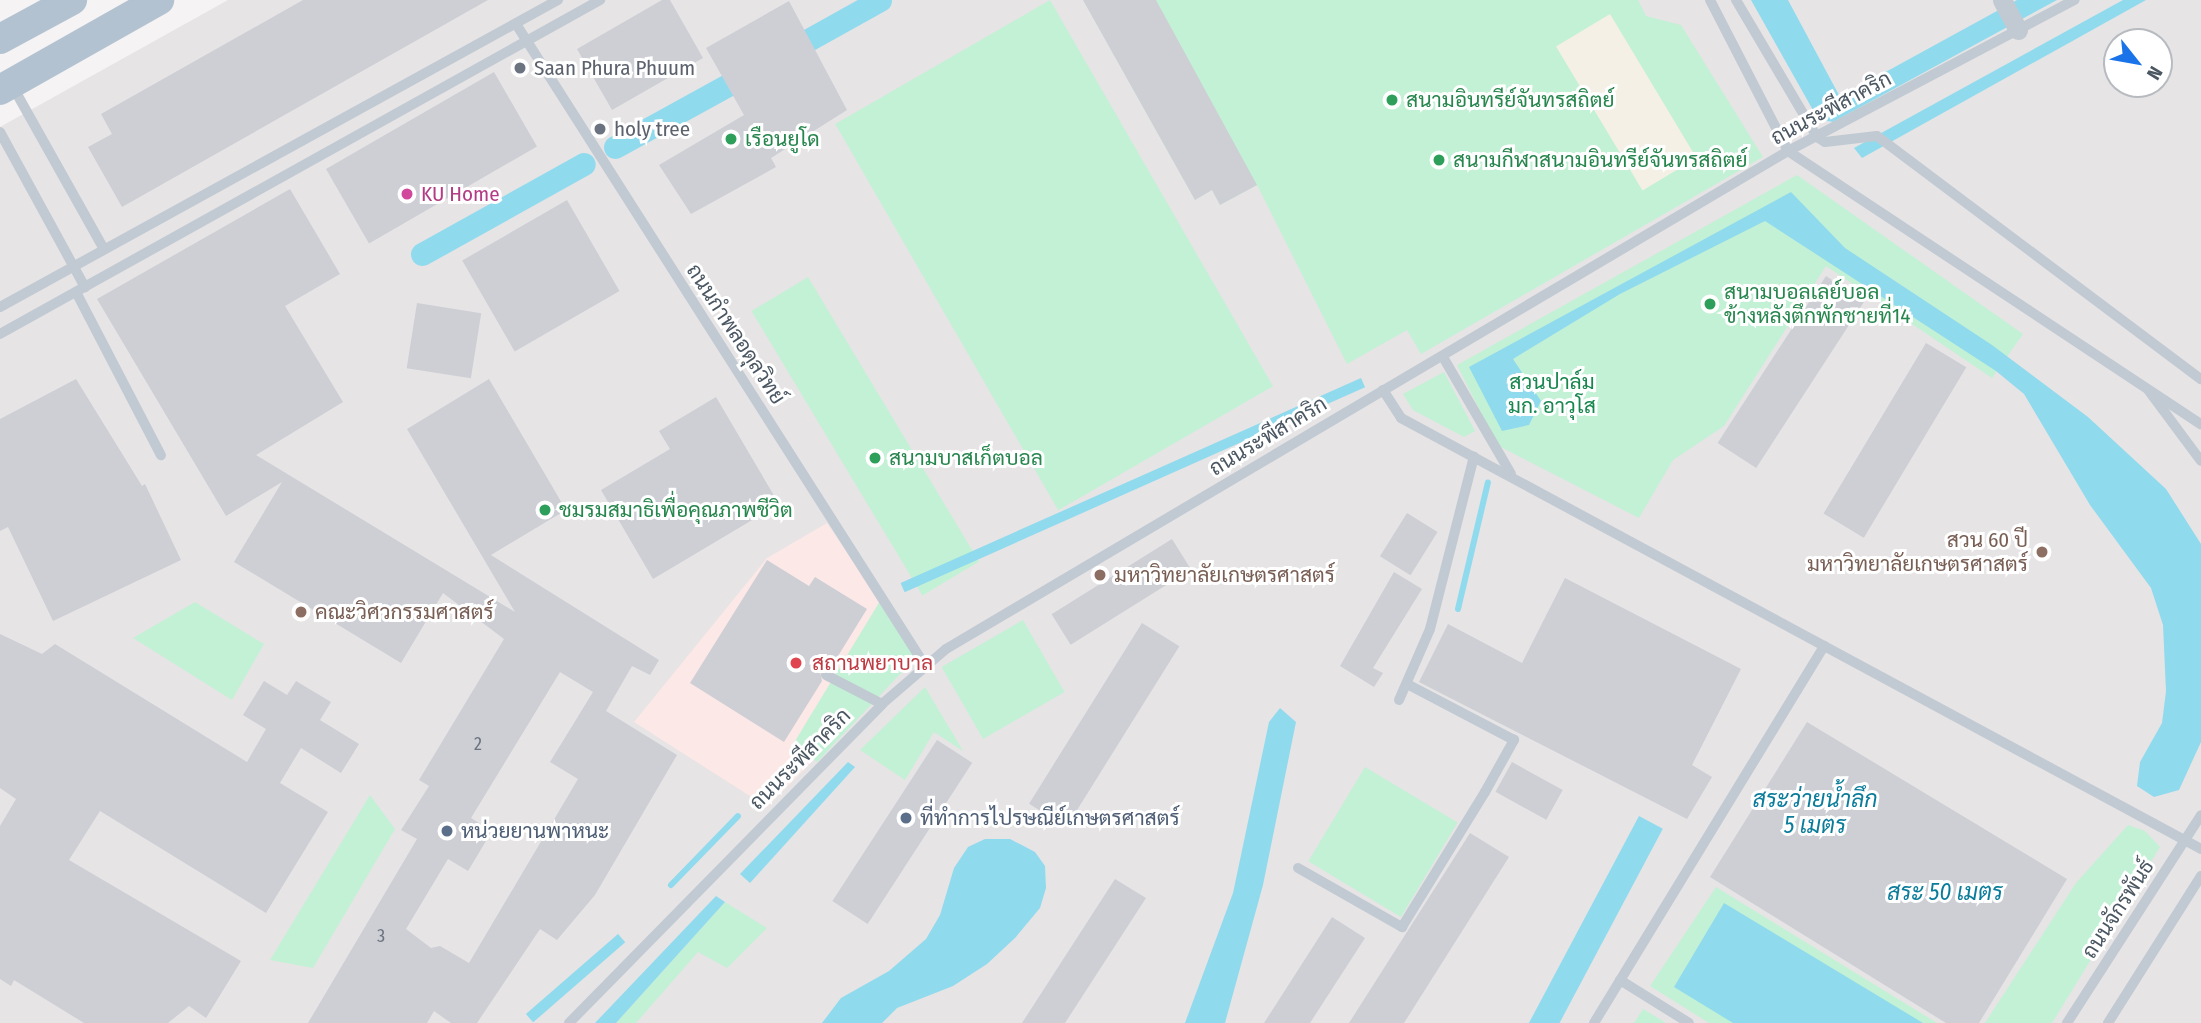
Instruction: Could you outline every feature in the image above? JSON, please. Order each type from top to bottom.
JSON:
[{"type":"main road","points":[[0,39],[72,0]]},
{"type":"main road","points":[[6,87],[159,0]]},
{"type":"street","points":[[2002,0],[2016,27]]},
{"type":"lane","points":[[0,307],[558,0]]},
{"type":"lane","points":[[0,334],[600,0]]},
{"type":"lane","points":[[1710,0],[1788,151],[2201,424]]},
{"type":"lane","points":[[1736,0],[1817,137],[1825,142],[1877,136],[2201,379]]},
{"type":"lane","name":"ถนนระพีสาคริก","points":[[569,1023],[924,664],[1788,151],[2016,27],[2075,0]]},
{"type":"lane","name":"ถนนกำพลอดุลวิทย์","points":[[516,24],[924,664]]},
{"type":"lane","points":[[6,87],[104,249]]},
{"type":"lane","points":[[0,132],[73,266],[80,289],[161,456]]},
{"type":"lane","points":[[1443,357],[1513,478]]},
{"type":"lane","points":[[2144,384],[2201,461]]},
{"type":"lane","points":[[1383,390],[1401,418],[2201,849]]},
{"type":"lane","points":[[1399,700],[1430,629],[1474,457]]},
{"type":"lane","points":[[1594,1023],[1824,646]]},
{"type":"lane","points":[[826,675],[882,704]]},
{"type":"lane","points":[[1298,868],[1402,927],[1485,792],[1514,740],[1407,684]]},
{"type":"lane","name":"ถนนจักรพันธ์","points":[[2067,1023],[2201,815]]},
{"type":"lane","points":[[2108,1023],[2201,876]]},
{"type":"lane","points":[[1620,980],[1689,1023]]},
{"type":"shaded area","name":"มหาวิทยาลัยเกษตรศาสตร์","points":[[228,0],[2201,0],[2201,1023],[0,1023],[0,127]]},
{"type":"shaded area","name":"สถานพยาบาล","points":[[827,523],[917,656],[767,807],[634,722],[767,558]]},
{"type":"green space","points":[[1050,0],[1273,386],[1058,510],[835,124]]},
{"type":"green space","name":"สนามกีฬาสนามอินทรีย์จันทรสถิตย์","points":[[1083,0],[1638,0],[1646,16],[1681,25],[1763,157],[1421,354],[1407,330],[1347,364],[1257,185],[1220,205],[1212,190],[1195,200]]},
{"type":"green space","name":"สวนปาล์ม มก. อาวุโส","points":[[1797,175],[2023,334],[1992,378],[1826,266],[1724,426],[1673,460],[1639,518],[1497,445],[1457,365]]},
{"type":"green space","points":[[808,277],[979,562],[922,596],[751,311]]},
{"type":"green space","points":[[1444,372],[1475,431],[1464,437],[1413,410],[1403,394]]},
{"type":"green space","points":[[880,601],[917,656],[817,762],[792,746]]},
{"type":"green space","points":[[195,602],[264,644],[232,700],[133,638]]},
{"type":"green space","points":[[1023,620],[1064,692],[983,739],[942,667]]},
{"type":"green space","points":[[925,687],[963,751],[934,732],[905,780],[860,750]]},
{"type":"green space","points":[[1365,767],[1458,823],[1401,917],[1308,861]]},
{"type":"green space","points":[[370,795],[395,829],[313,968],[270,960]]},
{"type":"green space","points":[[2128,825],[2145,831],[2160,847],[2052,1023],[1985,1023],[2076,883]]},
{"type":"green space","points":[[1716,887],[1937,1023],[1709,1023],[1650,986]]},
{"type":"green space","points":[[725,902],[767,928],[727,968],[698,952],[636,1023],[616,1023]]},
{"type":"green space","points":[[1643,1009],[1666,1023],[1634,1023]]},
{"type":"sand","points":[[1610,14],[1697,158],[1643,190],[1556,46]]},
{"type":"water","points":[[1751,0],[1788,0],[1840,97],[2017,0],[2057,0],[1833,122],[1818,119]]},
{"type":"water","points":[[2123,0],[2146,0],[1862,158],[1854,148]]},
{"type":"water","points":[[1791,192],[1845,248],[1992,345],[2088,417],[2166,489],[2201,544],[2201,742],[2179,790],[2154,797],[2137,786],[2140,762],[2162,723],[2166,691],[2163,625],[2151,588],[2090,505],[2024,394],[1996,371],[1765,221],[1620,294],[1513,359],[1541,401],[1529,425],[1502,431],[1469,367]]},
{"type":"water","points":[[1361,378],[1365,387],[905,592],[901,583]]},
{"type":"water","points":[[1280,708],[1296,722],[1263,885],[1225,1023],[1185,1023],[1233,893],[1269,722]]},
{"type":"water","points":[[848,762],[855,767],[750,883],[740,874]]},
{"type":"water","points":[[1639,816],[1663,829],[1560,1023],[1529,1023]]},
{"type":"water","points":[[985,839],[1010,839],[1035,852],[1045,866],[1046,888],[1040,908],[1015,938],[987,964],[953,986],[897,1008],[882,1023],[822,1023],[841,998],[889,971],[926,939],[940,915],[954,868],[968,847]]},
{"type":"water","points":[[716,896],[725,902],[616,1023],[595,1023]]},
{"type":"water","points":[[1724,903],[1923,1023],[1733,1023],[1674,987]]},
{"type":"water","points":[[618,934],[625,942],[533,1022],[526,1014]]},
{"type":"building","points":[[303,0],[488,0],[122,207],[88,147],[112,134],[101,114]]},
{"type":"building","points":[[662,0],[670,0],[703,58],[612,110],[577,49]]},
{"type":"building","points":[[1083,0],[1156,0],[1257,185],[1220,205],[1212,190],[1195,200]]},
{"type":"building","points":[[789,1],[847,110],[771,158],[776,167],[691,214],[659,165],[744,115],[706,48]]},
{"type":"building","points":[[494,72],[537,146],[369,243],[326,169]]},
{"type":"building","points":[[290,189],[340,274],[285,306],[343,402],[256,455],[515,612],[407,429],[489,379],[566,510],[491,555],[659,660],[650,675],[632,666],[606,711],[677,755],[595,895],[557,940],[540,929],[477,1023],[451,1023],[434,1011],[427,1023],[308,1023],[417,839],[401,830],[429,786],[419,780],[504,639],[443,593],[401,663],[234,562],[282,482],[226,516],[97,299]],"holes":[[[560,672],[593,692],[550,762],[578,779],[469,963],[440,946],[431,948],[406,929],[448,859],[468,871],[492,831],[471,818]]]},
{"type":"building","points":[[567,200],[620,291],[515,351],[462,260]]},
{"type":"building","points":[[1826,276],[1865,301],[1756,468],[1718,443]]},
{"type":"building","points":[[417,303],[481,313],[471,378],[407,368]]},
{"type":"building","points":[[1926,343],[1966,367],[1864,538],[1824,514]]},
{"type":"building","points":[[76,379],[142,486],[145,484],[181,560],[53,621],[8,527],[0,531],[0,419]]},
{"type":"building","points":[[716,397],[779,504],[653,579],[601,490],[670,449],[659,431]]},
{"type":"building","points":[[1407,513],[1438,532],[1411,575],[1380,556]]},
{"type":"building","points":[[1172,539],[1191,570],[1071,645],[1052,614]]},
{"type":"building","points":[[767,560],[809,586],[815,577],[867,609],[830,669],[820,671],[822,681],[784,742],[690,683]]},
{"type":"building","points":[[1394,572],[1422,589],[1373,668],[1383,673],[1374,687],[1340,666]]},
{"type":"building","points":[[1565,578],[1741,669],[1692,765],[1712,777],[1687,819],[1419,682],[1448,624],[1522,663]]},
{"type":"building","points":[[1142,623],[1179,646],[1066,827],[1029,804]]},
{"type":"building","points":[[0,634],[42,654],[55,644],[247,762],[266,729],[243,715],[264,681],[287,695],[296,681],[331,702],[320,720],[359,744],[341,773],[301,748],[280,783],[328,812],[266,913],[100,811],[69,860],[241,961],[206,1018],[189,1006],[168,1023],[84,1023],[14,980],[11,986],[0,979],[0,826],[16,799],[0,788]]},
{"type":"building","points":[[1807,722],[2067,879],[1979,1023],[1946,1023],[1710,877]]},
{"type":"building","points":[[937,740],[972,763],[868,924],[832,901]]},
{"type":"building","points":[[1512,762],[1563,790],[1546,820],[1496,792]]},
{"type":"building","points":[[1470,833],[1509,857],[1404,1023],[1349,1023]]},
{"type":"building","points":[[1115,879],[1146,898],[1065,1023],[1022,1023]]},
{"type":"building","points":[[1332,917],[1365,938],[1310,1023],[1264,1023]]},
{"type":"waterway","points":[[783,54],[880,0]]},
{"type":"waterway","points":[[615,147],[753,71]]},
{"type":"waterway","points":[[422,254],[584,164]]},
{"type":"waterway","points":[[1458,609],[1488,482]]},
{"type":"waterway","points":[[671,885],[738,816]]},
{"type":"place","name":"Saan Phura Phuum","points":[[520,68]]},
{"type":"place","name":"สนามอินทรีย์จันทรสถิตย์","points":[[1392,100]]},
{"type":"place","name":"holy tree","points":[[600,129]]},
{"type":"place","name":"เรือนยูโด","points":[[731,139]]},
{"type":"place","name":"สนามกีฬาสนามอินทรีย์จันทรสถิตย์","points":[[1439,160]]},
{"type":"place","name":"KU Home","points":[[407,194]]},
{"type":"place","name":"สนามบอลเลย์บอล ข้างหลังตึกพักชายที่14","points":[[1710,304]]},
{"type":"place","name":"สนามบาสเก็ตบอล","points":[[875,458]]},
{"type":"place","name":"ชมรมสมาธิเพื่อคุณภาพชีวิต","points":[[545,510]]},
{"type":"place","name":"สวน 60 ปี มหาวิทยาลัยเกษตรศาสตร์","points":[[2042,552]]},
{"type":"place","name":"มหาวิทยาลัยเกษตรศาสตร์","points":[[1100,575]]},
{"type":"place","name":"คณะวิศวกรรมศาสตร์","points":[[301,612]]},
{"type":"place","name":"สถานพยาบาล","points":[[796,663]]},
{"type":"place","name":"ที่ทำการไปรษณีย์เกษตรศาสตร์","points":[[906,818]]},
{"type":"place","name":"หน่วยยานพาหนะ","points":[[447,831]]},
{"type":"water label","name":"สระว่ายน้ำลึก 5 เมตร","points":[[1815,812]]},
{"type":"water label","name":"สระ 50 เมตร","points":[[1945,892]]}]
